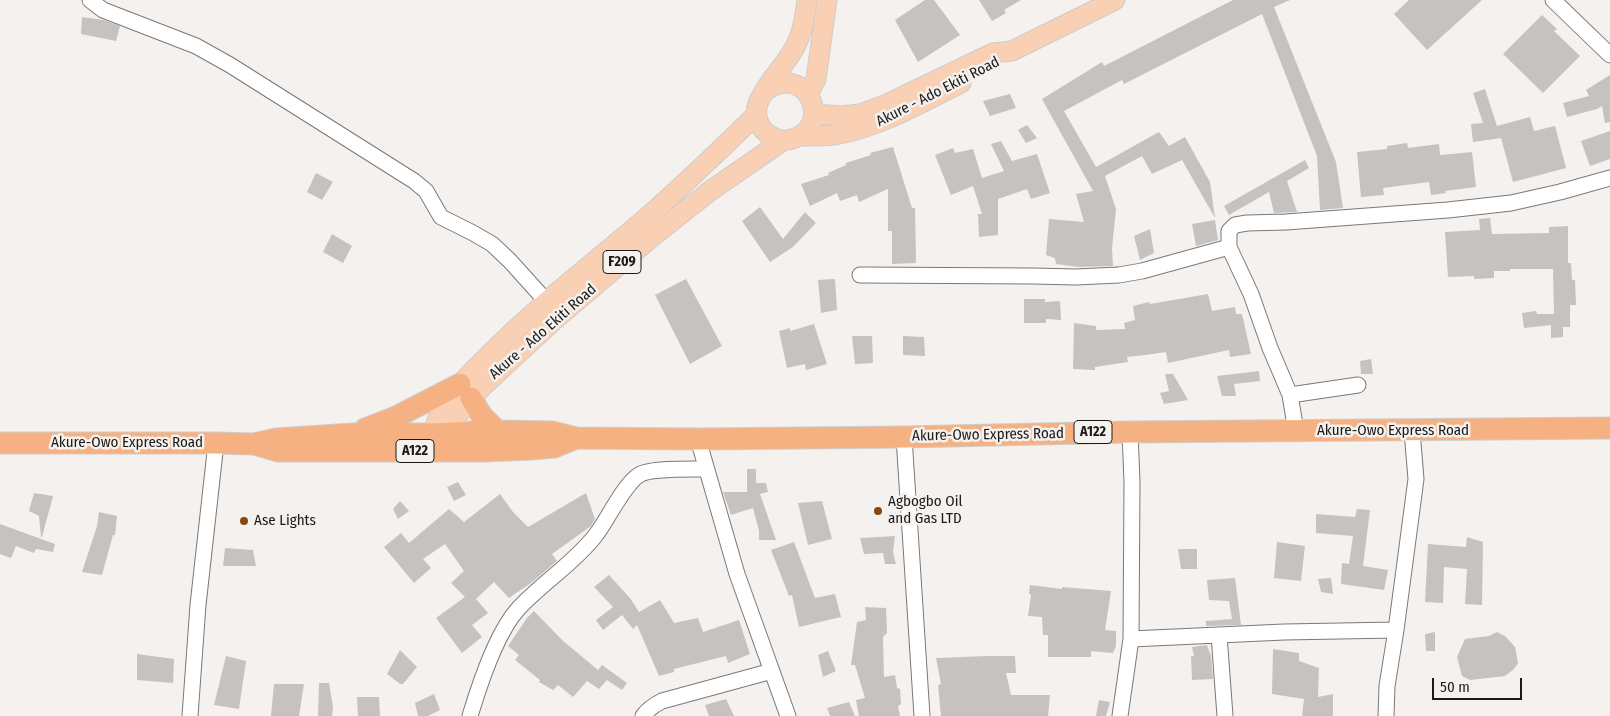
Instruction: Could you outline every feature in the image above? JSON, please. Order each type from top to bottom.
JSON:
[{"type":"highway","points":[[353,434],[465,391],[482,416],[497,431]]},
{"type":"highway","name":"Akure-Owo Express Road","points":[[254,444],[278,451],[439,442],[497,431],[552,432],[576,438],[698,439],[1130,432],[1610,428]]},
{"type":"highway","name":"Akure-Owo Express Road","points":[[0,443],[254,444],[276,439],[353,434],[439,442],[484,451],[554,447],[576,438]]},
{"type":"main road","points":[[807,0],[797,43],[764,92],[757,106],[756,115],[758,122],[763,130],[776,139],[792,138],[811,125],[814,114],[812,86],[827,0]]},
{"type":"main road","points":[[1012,51],[1115,0]]},
{"type":"main road","name":"Akure - Ado Ekiti Road","points":[[465,391],[482,387],[552,322],[652,237],[710,191],[792,138],[837,135],[861,130],[1000,64],[1012,51]]},
{"type":"main road","name":"Akure - Ado Ekiti Road","points":[[814,114],[842,116],[860,114],[887,104],[993,54],[1012,51]]},
{"type":"main road","points":[[764,92],[778,84],[812,86],[820,92],[832,109],[842,116]]},
{"type":"main road","name":"Akure - Ado Ekiti Road","points":[[465,391],[507,337],[546,301],[693,177],[756,115]]},
{"type":"main road","points":[[439,442],[458,415],[465,391]]},
{"type":"street","points":[[90,0],[103,10],[196,46],[230,65],[414,181],[426,191],[442,217],[492,244],[546,301]]},
{"type":"street","points":[[1553,0],[1610,55]]},
{"type":"street","points":[[1296,431],[1290,395],[1270,348],[1251,294],[1229,247],[1229,231],[1235,225],[1448,210],[1511,203],[1610,178]]},
{"type":"street","points":[[860,275],[1076,277],[1119,275],[1229,247]]},
{"type":"street","points":[[1290,395],[1358,386]]},
{"type":"street","points":[[1386,716],[1388,678],[1416,479],[1412,431]]},
{"type":"street","points":[[1120,716],[1130,639],[1132,482],[1130,432]]},
{"type":"street","points":[[904,437],[922,716]]},
{"type":"street","points":[[698,439],[736,574],[788,716]]},
{"type":"street","points":[[190,716],[198,605],[216,443]]},
{"type":"street","points":[[470,716],[489,662],[504,630],[517,610],[585,549],[600,530],[632,480],[644,472],[706,469]]},
{"type":"street","points":[[1130,639],[1396,630]]},
{"type":"street","points":[[1219,635],[1226,716]]},
{"type":"street","points":[[643,716],[654,705],[662,701],[772,671]]},
{"type":"building","points":[[925,0],[934,0],[960,35],[918,62],[895,20]]},
{"type":"building","points":[[979,0],[1021,0],[1004,10],[1006,13],[992,21]]},
{"type":"building","points":[[1233,0],[1290,0],[1274,7],[1336,162],[1343,208],[1320,210],[1317,156],[1262,14],[1124,84],[1122,80],[1064,111],[1096,167],[1159,132],[1169,146],[1185,137],[1210,182],[1215,218],[1182,160],[1152,174],[1142,156],[1105,176],[1116,209],[1112,248],[1113,266],[1079,267],[1056,264],[1055,258],[1046,255],[1049,219],[1084,222],[1076,194],[1093,191],[1042,99],[1102,62],[1104,66]]},
{"type":"building","points":[[1409,0],[1482,0],[1427,50],[1394,14]]},
{"type":"building","points":[[1542,15],[1557,29],[1554,31],[1580,56],[1543,93],[1503,54]]},
{"type":"building","points":[[82,17],[103,20],[120,26],[116,41],[81,34]]},
{"type":"building","points":[[1610,75],[1610,122],[1605,123],[1602,106],[1567,117],[1563,103],[1589,96],[1586,90]]},
{"type":"building","points":[[1485,89],[1497,126],[1530,117],[1534,131],[1555,126],[1566,168],[1513,182],[1501,138],[1473,142],[1471,124],[1483,123],[1473,93]]},
{"type":"building","points":[[1010,94],[1016,108],[990,116],[983,101]]},
{"type":"building","points":[[1027,125],[1037,138],[1026,143],[1018,130]]},
{"type":"building","points":[[1610,131],[1610,159],[1590,166],[1581,141]]},
{"type":"building","points":[[1001,141],[1012,161],[1037,154],[1050,193],[1031,199],[1027,189],[998,199],[998,235],[979,237],[978,214],[982,214],[973,186],[951,195],[935,155],[953,148],[955,153],[973,149],[982,178],[1004,171],[991,144]]},
{"type":"building","points":[[1407,143],[1408,148],[1439,144],[1440,155],[1472,152],[1476,187],[1431,195],[1429,182],[1383,188],[1384,195],[1361,197],[1357,152],[1387,149],[1387,146]]},
{"type":"building","points":[[893,147],[912,208],[915,208],[916,263],[892,264],[892,231],[888,231],[888,189],[859,202],[857,195],[840,201],[837,193],[810,206],[801,184],[829,175],[828,173],[846,165],[846,163],[871,155],[870,153]]},
{"type":"building","points":[[1305,160],[1309,168],[1287,181],[1297,212],[1274,213],[1269,192],[1229,215],[1224,206]]},
{"type":"building","points":[[316,173],[333,182],[322,200],[307,192]]},
{"type":"building","points":[[760,207],[783,239],[805,212],[816,223],[793,247],[770,262],[742,221]]},
{"type":"building","points":[[1490,218],[1492,234],[1549,233],[1549,227],[1568,226],[1568,263],[1571,263],[1572,280],[1575,280],[1576,305],[1570,305],[1570,327],[1563,327],[1563,337],[1551,338],[1551,325],[1524,328],[1522,313],[1536,311],[1537,314],[1554,314],[1553,269],[1494,271],[1494,278],[1474,279],[1474,276],[1448,277],[1445,232],[1480,230],[1479,219]]},
{"type":"building","points":[[1215,220],[1218,240],[1196,246],[1192,224]]},
{"type":"building","points":[[1150,229],[1154,253],[1140,260],[1134,236]]},
{"type":"building","points":[[332,234],[352,246],[343,263],[323,252]]},
{"type":"building","points":[[686,279],[722,346],[690,364],[655,295]]},
{"type":"building","points":[[835,279],[837,310],[821,313],[818,280]]},
{"type":"building","points":[[1208,294],[1212,311],[1235,307],[1236,314],[1242,314],[1251,354],[1230,357],[1229,350],[1168,363],[1166,352],[1127,357],[1128,362],[1095,367],[1095,370],[1073,369],[1074,323],[1096,326],[1096,330],[1125,329],[1124,323],[1135,320],[1133,306]]},
{"type":"building","points":[[1024,299],[1045,299],[1045,302],[1060,301],[1061,320],[1046,319],[1046,323],[1024,323]]},
{"type":"building","points":[[814,324],[827,364],[806,370],[805,364],[787,368],[779,331],[790,328],[790,331]]},
{"type":"building","points":[[852,336],[872,336],[873,363],[855,364]]},
{"type":"building","points":[[903,336],[924,337],[925,356],[903,355]]},
{"type":"building","points":[[1371,359],[1373,374],[1361,374],[1360,361]]},
{"type":"building","points":[[1259,371],[1260,381],[1234,384],[1236,396],[1222,396],[1217,376]]},
{"type":"building","points":[[1165,374],[1173,374],[1188,400],[1164,404],[1160,393],[1169,391]]},
{"type":"building","points":[[747,469],[756,469],[756,483],[766,483],[768,492],[760,494],[776,540],[759,540],[759,531],[753,508],[731,515],[723,492],[747,492]]},
{"type":"building","points":[[458,482],[466,495],[454,501],[447,487]]},
{"type":"building","points":[[34,493],[53,496],[42,537],[39,516],[29,511]]},
{"type":"building","points":[[586,493],[595,519],[591,526],[552,554],[557,561],[531,583],[509,598],[494,582],[476,599],[488,613],[472,625],[482,637],[462,653],[436,618],[465,597],[451,583],[464,571],[445,544],[423,559],[431,568],[414,583],[384,547],[401,533],[409,543],[449,509],[464,522],[500,494],[513,512],[528,527]]},
{"type":"building","points":[[400,501],[409,511],[398,519],[393,509]]},
{"type":"building","points":[[822,501],[832,539],[808,545],[798,503]]},
{"type":"building","points":[[1357,509],[1370,510],[1363,566],[1388,570],[1384,590],[1341,584],[1342,563],[1349,564],[1353,536],[1316,533],[1316,514],[1355,517]]},
{"type":"building","points":[[99,512],[117,516],[115,535],[113,535],[102,575],[82,572],[97,526]]},
{"type":"building","points":[[0,524],[55,544],[53,552],[36,549],[34,553],[16,546],[11,558],[0,554]]},
{"type":"building","points":[[895,536],[893,552],[896,564],[885,564],[883,553],[864,554],[860,538]]},
{"type":"building","points":[[1467,537],[1483,542],[1482,605],[1465,604],[1467,569],[1444,567],[1443,603],[1425,602],[1428,544],[1466,547]]},
{"type":"building","points":[[794,542],[815,598],[835,594],[841,617],[799,627],[792,595],[789,596],[771,550]]},
{"type":"building","points":[[1277,542],[1305,546],[1301,581],[1274,578]]},
{"type":"building","points":[[225,548],[253,550],[256,566],[223,566]]},
{"type":"building","points":[[1178,549],[1197,549],[1197,569],[1181,569]]},
{"type":"building","points":[[609,575],[630,598],[639,612],[660,600],[674,623],[698,618],[703,632],[739,620],[750,654],[728,663],[726,656],[674,669],[674,672],[659,676],[637,625],[633,629],[622,615],[603,630],[596,620],[613,607],[594,587]]},
{"type":"building","points":[[1235,578],[1241,625],[1206,626],[1206,621],[1232,619],[1229,601],[1209,600],[1207,580]]},
{"type":"building","points":[[1331,578],[1333,594],[1321,592],[1318,579]]},
{"type":"building","points":[[1030,585],[1062,589],[1062,587],[1111,591],[1105,630],[1116,631],[1116,646],[1113,653],[1091,651],[1091,657],[1048,657],[1048,635],[1043,635],[1042,617],[1028,616],[1031,595],[1029,593]]},
{"type":"building","points":[[865,607],[886,608],[887,633],[883,637],[884,677],[895,675],[897,688],[900,689],[901,704],[898,706],[900,716],[859,716],[856,700],[865,698],[855,665],[851,665],[857,622],[866,620]]},
{"type":"building","points":[[534,611],[562,640],[598,670],[602,665],[627,683],[622,690],[607,680],[599,689],[587,681],[573,697],[558,685],[553,690],[539,682],[540,680],[515,660],[519,655],[508,646]]},
{"type":"building","points":[[1435,632],[1435,651],[1426,651],[1425,634]]},
{"type":"building","points":[[1497,632],[1505,636],[1515,647],[1518,663],[1514,669],[1505,676],[1470,680],[1462,676],[1457,657],[1465,639],[1489,636]]},
{"type":"building","points":[[1207,645],[1211,656],[1213,679],[1192,680],[1191,656],[1194,656],[1192,647]]},
{"type":"building","points":[[1273,649],[1299,653],[1299,661],[1319,668],[1318,697],[1333,694],[1333,716],[1302,716],[1304,699],[1272,694]]},
{"type":"building","points":[[400,650],[417,667],[403,684],[400,684],[387,674]]},
{"type":"building","points":[[828,651],[836,671],[823,677],[818,655]]},
{"type":"building","points":[[137,654],[174,659],[173,683],[137,680]]},
{"type":"building","points":[[226,656],[246,661],[239,709],[214,705]]},
{"type":"building","points":[[1015,656],[1016,673],[1006,673],[1011,695],[1050,695],[1048,716],[941,716],[938,685],[941,684],[936,658]]},
{"type":"building","points":[[319,683],[329,683],[333,707],[332,716],[318,716]]},
{"type":"building","points":[[274,684],[304,684],[299,716],[271,716]]},
{"type":"building","points":[[434,694],[440,710],[428,716],[418,716],[415,703]]},
{"type":"building","points":[[357,697],[379,697],[380,716],[358,716]]},
{"type":"building","points":[[726,699],[734,716],[709,716],[705,705]]},
{"type":"building","points":[[1099,700],[1110,702],[1106,716],[1096,716]]},
{"type":"building","points":[[849,702],[855,716],[830,716],[827,708]]},
{"type":"place","name":"Agbogbo Oil and Gas LTD","points":[[878,511]]},
{"type":"place","name":"Ase Lights","points":[[244,521]]}]
